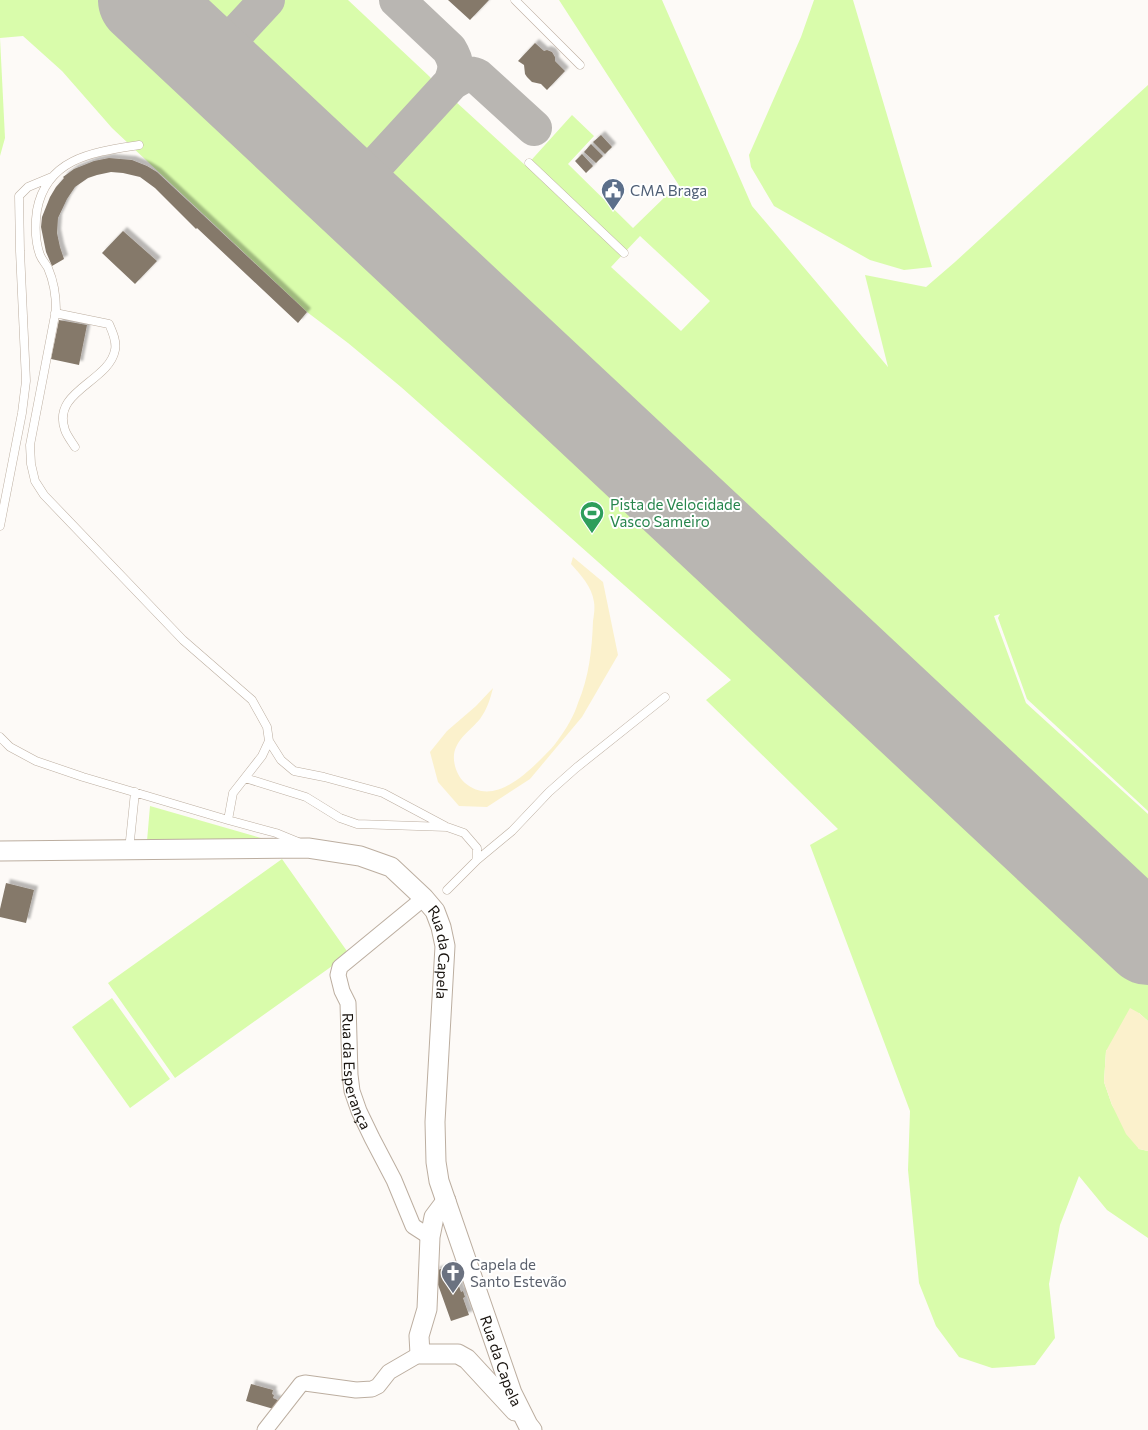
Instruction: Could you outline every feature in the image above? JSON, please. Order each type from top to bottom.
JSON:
[{"type":"street","name":"Rua da Capela","points":[[0,851],[313,849],[360,856],[391,868],[424,898],[435,911],[445,946],[435,1122],[436,1162],[439,1181],[512,1393],[530,1428]]},
{"type":"street","name":"Rua da Esperança","points":[[424,898],[340,967],[338,975],[342,991],[348,1003],[350,1075],[354,1098],[394,1180],[413,1226],[430,1237]]},
{"type":"street","points":[[420,1354],[419,1336],[427,1309],[430,1237],[434,1217],[446,1202]]},
{"type":"street","points":[[265,1430],[301,1384],[306,1383],[356,1390],[372,1389],[378,1386],[390,1372],[420,1354],[458,1354],[467,1359],[530,1428]]},
{"type":"lane","points":[[515,0],[580,65]]},
{"type":"lane","points":[[139,145],[94,152],[62,167],[44,188],[39,202],[36,230],[40,256],[47,267],[56,292],[55,313],[30,445],[30,464],[34,482],[44,495],[183,640],[252,700],[267,727],[269,741],[281,760],[294,771],[324,776],[383,793],[447,827],[464,833],[477,848],[477,860]]},
{"type":"lane","points":[[529,163],[624,253]]},
{"type":"lane","points":[[0,526],[22,413],[26,381],[19,196],[28,187],[53,177]]},
{"type":"lane","points":[[55,313],[109,324],[114,336],[115,349],[110,361],[97,375],[74,394],[66,404],[64,416],[65,430],[75,447]]},
{"type":"lane","points":[[447,890],[477,860],[512,831],[549,792],[576,768],[665,697]]},
{"type":"lane","points":[[0,737],[10,747],[36,761],[276,833],[313,849]]},
{"type":"lane","points":[[228,820],[233,793],[262,756],[269,741]]},
{"type":"lane","points":[[245,778],[306,797],[340,818],[357,824],[447,827]]},
{"type":"lane","points":[[129,850],[135,792]]},
{"type":"green space","points":[[0,0],[110,0],[557,415],[1148,973],[1148,1021],[1139,1013],[1106,1051],[1104,1082],[1112,1105],[1139,1149],[1148,1151],[1148,1238],[1107,1210],[1079,1176],[1060,1225],[1049,1284],[1055,1338],[1035,1365],[992,1368],[959,1357],[936,1326],[919,1283],[908,1170],[910,1111],[810,845],[838,829],[706,700],[731,680],[401,387],[307,312],[112,128],[62,71],[23,36],[0,38]]},
{"type":"green space","points":[[178,0],[254,0],[230,26],[213,33]]},
{"type":"green space","points":[[280,0],[348,0],[430,77],[433,82],[433,88],[366,162],[360,166],[354,165],[239,59],[238,46]]},
{"type":"green space","points":[[559,0],[662,0],[752,206],[888,367],[865,275],[926,287],[1148,85],[1148,811],[1027,699],[998,618],[1000,614],[994,616],[1026,703],[1148,814],[1148,907],[380,189],[377,182],[381,175],[445,103],[451,100],[455,101],[526,166],[572,115],[594,136],[568,164],[633,228],[670,192],[680,187]],"holes":[[[640,236],[710,301],[681,331],[611,267]]]},
{"type":"green space","points":[[814,0],[853,0],[932,267],[904,270],[870,260],[774,206],[751,167],[749,155],[801,37]]},
{"type":"green space","points":[[0,38],[5,138],[0,156]]},
{"type":"green space","points":[[150,806],[275,842],[147,841]]},
{"type":"green space","points":[[282,859],[349,954],[175,1078],[108,983]]},
{"type":"green space","points":[[112,998],[170,1079],[130,1108],[72,1027]]},
{"type":"sand","points":[[573,557],[603,582],[618,655],[582,717],[530,779],[487,807],[459,806],[438,782],[430,752],[447,731],[476,706],[493,688],[488,704],[480,719],[460,740],[455,749],[455,767],[460,778],[475,789],[496,790],[517,780],[555,744],[574,713],[585,683],[589,663],[594,607],[593,597],[588,586],[571,564]]},
{"type":"sand","points":[[1130,1008],[1148,1021],[1148,1151],[1139,1149],[1126,1134],[1112,1105],[1104,1082],[1106,1051]]},
{"type":"building","points":[[448,0],[489,0],[470,20]]},
{"type":"building","points":[[535,43],[544,51],[552,52],[555,61],[565,71],[547,90],[541,84],[532,82],[527,77],[524,65],[518,61]]},
{"type":"building","points":[[601,135],[612,147],[605,154],[593,142]]},
{"type":"building","points":[[591,144],[603,156],[596,163],[584,152]]},
{"type":"building","points":[[582,154],[593,166],[586,173],[575,161]]},
{"type":"building","points":[[109,158],[132,160],[157,172],[307,312],[298,323],[196,229],[155,188],[140,177],[123,173],[111,172],[97,175],[88,178],[75,187],[58,218],[57,233],[64,259],[52,266],[46,252],[41,227],[42,217],[50,197],[63,177],[74,169],[94,161]]},
{"type":"building","points":[[123,231],[157,261],[135,284],[102,253]]},
{"type":"building","points":[[59,320],[87,325],[79,365],[51,359]]},
{"type":"building","points":[[6,883],[34,890],[26,923],[0,917]]},
{"type":"building","name":"Capela de Santo Estevão","points":[[452,1265],[461,1292],[463,1291],[465,1297],[463,1298],[469,1315],[451,1321],[435,1271]]},
{"type":"building","points":[[251,1384],[273,1390],[273,1398],[282,1402],[277,1410],[246,1401]]},
{"type":"taxiway","points":[[223,74],[217,58],[218,53],[267,0]]},
{"type":"taxiway","points":[[397,0],[449,49],[454,58],[455,66],[451,83]]},
{"type":"taxiway","points":[[364,206],[358,193],[362,180],[451,83],[461,77],[467,75],[478,77],[534,128]]},
{"type":"runway","points":[[143,0],[1148,940]]},
{"type":"place","name":"CMA Braga","points":[[613,211]]},
{"type":"place","name":"Pista de Velocidade Vasco Sameiro","points":[[592,534]]},
{"type":"place","name":"Capela de Santo Estevão","points":[[453,1294]]}]
